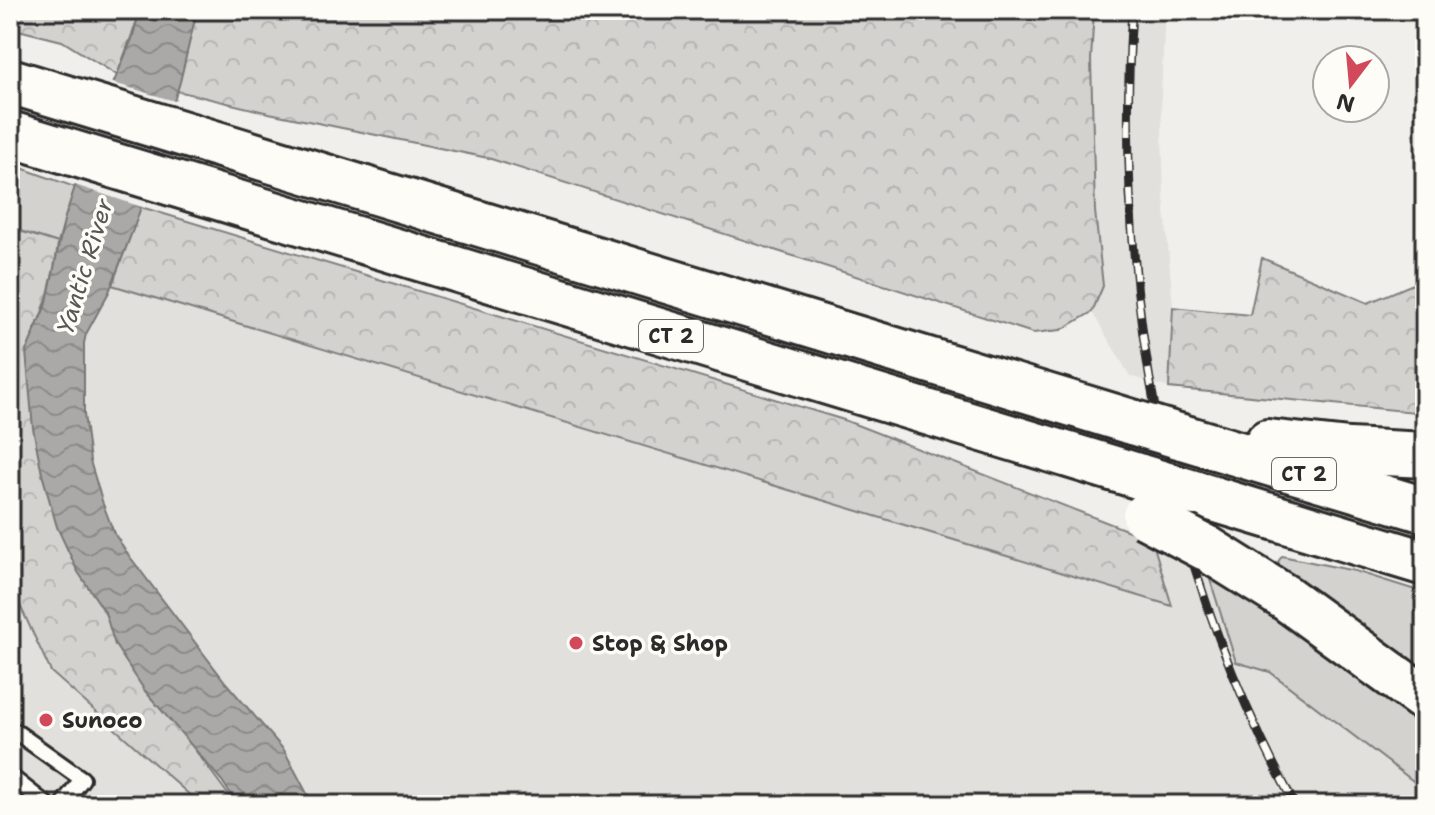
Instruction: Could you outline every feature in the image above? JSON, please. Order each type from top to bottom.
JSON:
[{"type":"highway","name":"CT 2","points":[[26,86],[1061,401],[1181,432],[1425,510]]},
{"type":"highway","name":"CT 2","points":[[19,136],[913,409],[1045,466],[1143,496],[1194,493],[1425,563]]},
{"type":"highway","points":[[1181,432],[1312,447],[1425,455]]},
{"type":"highway","points":[[1143,496],[1206,548],[1286,598],[1425,699]]},
{"type":"lane","points":[[10,740],[16,732],[82,779],[62,805]]},
{"type":"lane","points":[[10,776],[47,805]]},
{"type":"shaded area","points":[[1093,10],[1165,10],[1161,94],[1164,197],[1173,307],[1169,388],[1130,376],[1092,312],[1103,286],[1095,211],[1090,85]]},
{"type":"shaded area","points":[[112,285],[1171,606],[1152,540],[1207,570],[1236,662],[1270,672],[1425,790],[1425,805],[313,805],[287,754],[226,683],[114,533],[94,478],[87,444],[82,356],[86,334]]},
{"type":"shaded area","points":[[10,584],[51,672],[201,805],[33,805],[10,787]]},
{"type":"green space","points":[[10,10],[141,10],[117,75],[62,41],[10,28]]},
{"type":"green space","points":[[197,10],[1094,10],[1091,60],[1095,211],[1103,286],[1092,312],[1061,330],[1033,333],[488,158],[177,91]]},
{"type":"green space","points":[[10,164],[75,187],[58,243],[10,228]]},
{"type":"green space","points":[[141,207],[844,420],[1152,540],[1172,606],[112,285]]},
{"type":"green space","points":[[10,228],[58,243],[49,290],[32,335],[98,600],[145,691],[181,731],[236,805],[201,805],[51,672],[10,584]]},
{"type":"green space","points":[[1262,258],[1368,303],[1425,279],[1425,413],[1169,388],[1173,307],[1250,315]]},
{"type":"green space","points":[[1282,556],[1355,571],[1425,593],[1425,679],[1281,567],[1278,562]]},
{"type":"green space","points":[[1207,570],[1425,720],[1425,790],[1270,672],[1236,662]]},
{"type":"water","name":"Yantic River","points":[[140,10],[197,10],[180,82],[137,219],[109,292],[86,334],[84,414],[90,461],[114,533],[226,683],[284,750],[313,805],[238,805],[222,781],[145,691],[115,645],[105,612],[78,572],[57,527],[42,474],[33,428],[26,352],[47,302],[64,220],[94,129],[132,39]]},
{"type":"pier","points":[[110,82],[178,102],[145,208],[72,184],[90,128]]},
{"type":"railway","points":[[1132,10],[1128,113],[1131,216],[1141,318],[1157,420],[1181,519],[1211,617],[1249,713],[1295,805]]},
{"type":"place","name":"Stop & Shop","points":[[576,643]]},
{"type":"place","name":"Sunoco","points":[[46,720]]}]
